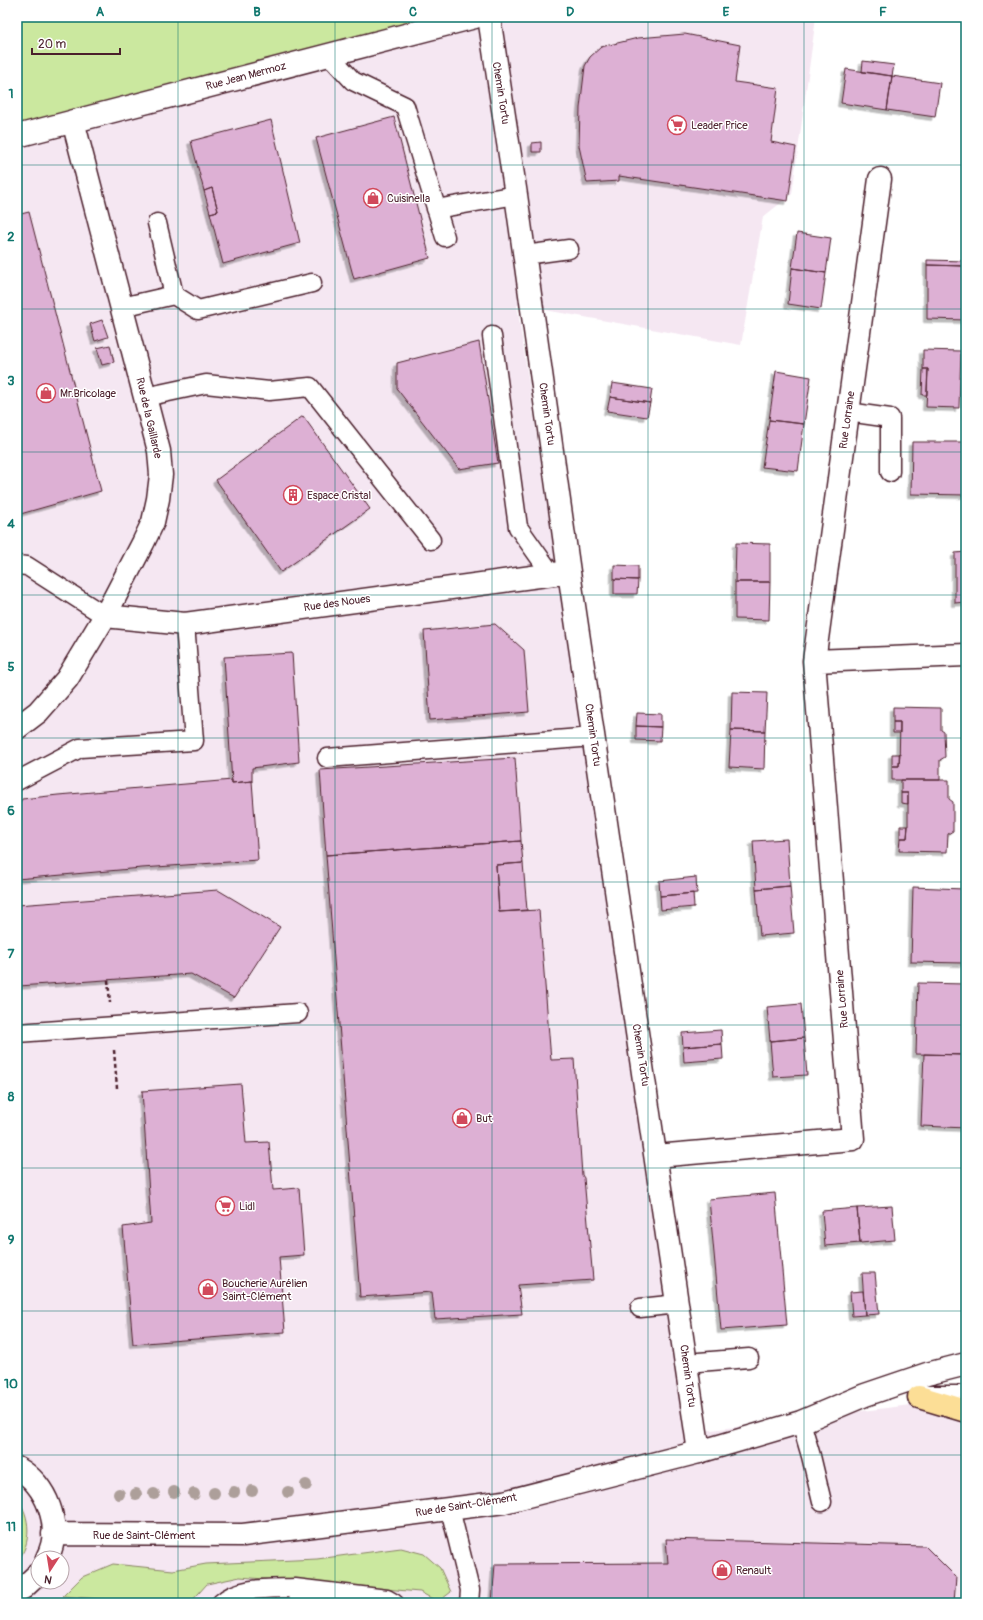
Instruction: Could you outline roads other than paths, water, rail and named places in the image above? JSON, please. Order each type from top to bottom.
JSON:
[{"type":"main road","points":[[919,1397],[966,1411]]},
{"type":"street","name":"Rue Jean Mermoz","points":[[17,136],[475,17]]},
{"type":"street","name":"Chemin Tortu","points":[[489,17],[525,255],[561,573],[593,737],[699,1452]]},
{"type":"street","name":"Rue de la Gaillarde","points":[[17,728],[38,712],[67,679],[105,616],[153,522],[161,475],[159,451],[73,121]]},
{"type":"street","name":"Rue Lorraine","points":[[656,1156],[853,1139],[814,661],[880,179]]},
{"type":"street","name":"Rue des Noues","points":[[105,616],[185,624],[561,573]]},
{"type":"street","points":[[814,661],[966,655]]},
{"type":"street","name":"Rue de Saint-Clément","points":[[53,1534],[243,1535],[504,1502],[699,1452],[801,1422],[865,1395],[927,1374],[966,1364]]},
{"type":"street","name":"Rue de Saint-Clément","points":[[865,1395],[966,1397]]},
{"type":"street","points":[[17,1468],[25,1472],[41,1490],[51,1511],[53,1534],[49,1550]]},
{"type":"street","points":[[17,1591],[30,1581]]},
{"type":"lane","points":[[329,55],[353,82],[405,106],[444,237]]},
{"type":"lane","points":[[436,209],[516,195]]},
{"type":"lane","points":[[157,223],[174,295],[198,310],[312,283]]},
{"type":"lane","points":[[525,255],[569,249]]},
{"type":"lane","points":[[122,307],[174,295]]},
{"type":"lane","points":[[492,336],[518,526],[561,573]]},
{"type":"lane","points":[[145,397],[206,384],[269,391],[310,387],[431,540]]},
{"type":"lane","points":[[848,412],[890,418],[890,472]]},
{"type":"lane","points":[[17,565],[26,566],[105,616]]},
{"type":"lane","points":[[17,781],[80,748],[194,741],[185,624]]},
{"type":"lane","points":[[327,758],[593,737]]},
{"type":"lane","points":[[17,1033],[298,1013]]},
{"type":"lane","points":[[640,1308],[678,1304]]},
{"type":"lane","points":[[686,1363],[749,1358]]},
{"type":"lane","points":[[801,1422],[822,1502]]},
{"type":"lane","points":[[450,1509],[470,1590],[469,1603]]},
{"type":"lane","points":[[221,1603],[227,1598],[298,1596],[387,1599],[394,1603]]},
{"type":"place","name":"Leader Price","points":[[677,125]]},
{"type":"place","name":"Cuisinella","points":[[373,198]]},
{"type":"place","name":"Mr.Bricolage","points":[[46,393]]},
{"type":"place","name":"Espace Cristal","points":[[293,495]]},
{"type":"place","name":"But","points":[[462,1118]]},
{"type":"place","name":"Lidl","points":[[225,1206]]},
{"type":"place","name":"Boucherie Aurélien Saint-Clément","points":[[208,1289]]},
{"type":"place","name":"Renault","points":[[722,1570]]}]
